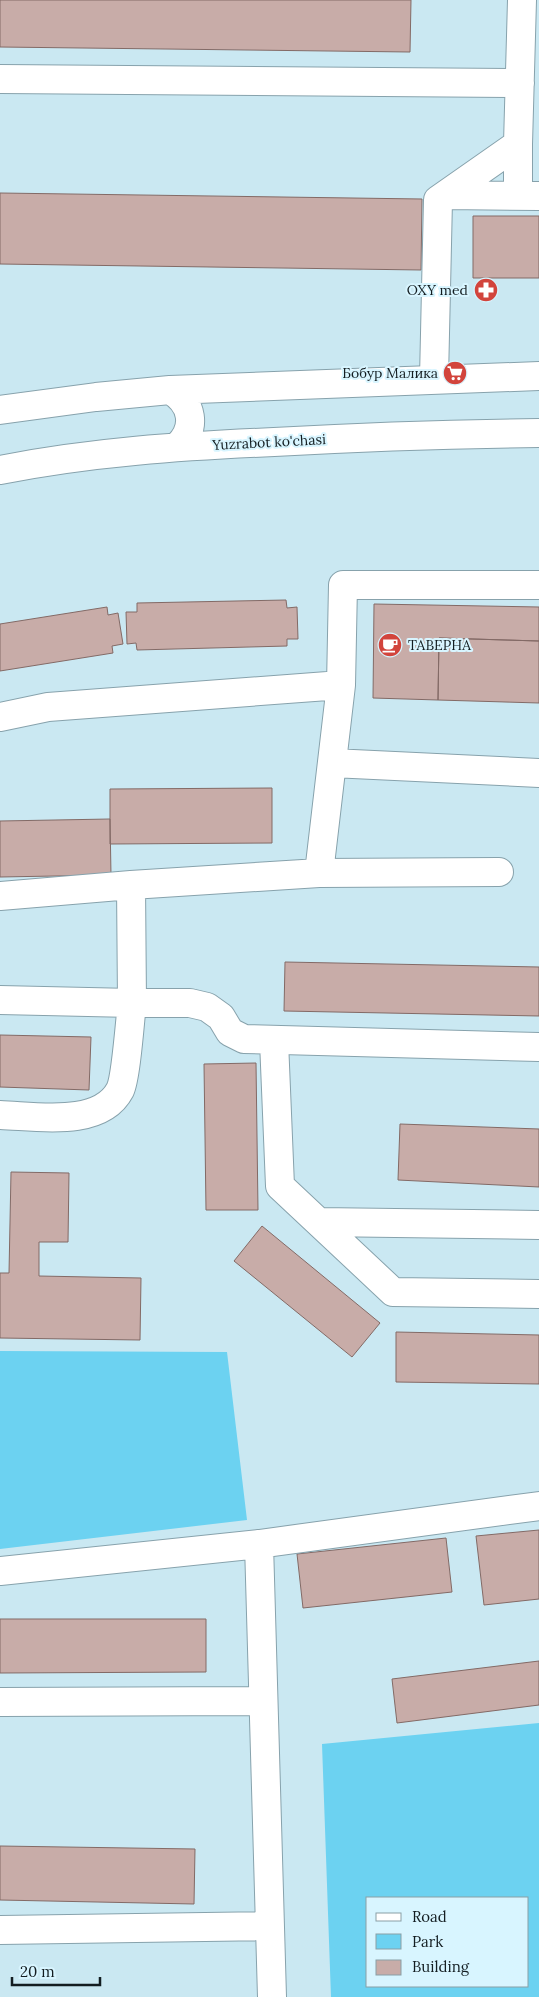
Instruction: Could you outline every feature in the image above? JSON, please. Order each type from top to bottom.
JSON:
[{"type":"main road","points":[[446,195],[529,196],[518,144],[520,83],[530,43],[522,0]]},
{"type":"main road","points":[[0,79],[520,83]]},
{"type":"main road","points":[[434,378],[438,200],[518,144]]},
{"type":"main road","points":[[0,410],[96,397],[170,390],[434,378],[539,376]]},
{"type":"main road","points":[[170,390],[184,400],[191,416],[188,433],[178,446]]},
{"type":"main road","name":"Yuzrabot ko'chasi","points":[[0,470],[103,452],[178,446],[425,434],[539,433]]},
{"type":"main road","points":[[319,873],[341,685],[343,586],[539,585]]},
{"type":"main road","points":[[0,717],[48,707],[341,685]]},
{"type":"main road","points":[[332,763],[539,773]]},
{"type":"main road","points":[[0,896],[131,885],[319,873],[499,872]]},
{"type":"main road","points":[[0,1115],[82,1117],[107,1106],[120,1089],[132,1003],[131,885]]},
{"type":"main road","points":[[0,1000],[190,1004],[207,1007],[221,1016],[230,1032],[244,1039],[539,1047]]},
{"type":"main road","points":[[274,1041],[280,1186],[393,1292],[539,1294]]},
{"type":"main road","points":[[319,1222],[539,1226]]},
{"type":"main road","points":[[0,1571],[259,1544],[539,1506]]},
{"type":"main road","points":[[259,1544],[268,1926],[272,1997]]},
{"type":"main road","points":[[0,1702],[262,1701]]},
{"type":"main road","points":[[0,1930],[268,1926]]},
{"type":"green space","points":[[0,1351],[227,1352],[247,1520],[0,1549]]},
{"type":"green space","points":[[539,1723],[539,1997],[331,1997],[322,1744]]},
{"type":"building","points":[[0,0],[411,0],[410,52],[0,47]]},
{"type":"building","points":[[0,193],[422,199],[421,270],[0,264]]},
{"type":"building","points":[[473,216],[539,216],[539,278],[473,278]]},
{"type":"building","points":[[286,600],[287,608],[297,607],[298,639],[287,639],[287,646],[137,650],[136,643],[127,644],[126,612],[137,612],[137,603]]},
{"type":"building","points":[[374,604],[539,607],[539,641],[439,638],[438,700],[373,698]]},
{"type":"building","points":[[107,607],[108,615],[118,613],[123,644],[112,646],[113,653],[0,671],[0,624]]},
{"type":"building","points":[[439,638],[539,641],[539,703],[438,700]]},
{"type":"building","points":[[272,788],[272,843],[110,844],[110,789]]},
{"type":"building","points":[[110,819],[111,875],[0,877],[0,821]]},
{"type":"building","points":[[285,962],[539,967],[539,1016],[284,1011]]},
{"type":"building","points":[[0,1035],[91,1037],[89,1090],[0,1087]]},
{"type":"building","points":[[256,1063],[258,1210],[206,1210],[204,1064]]},
{"type":"building","points":[[400,1124],[539,1129],[539,1187],[398,1180]]},
{"type":"building","points":[[11,1172],[69,1173],[68,1242],[39,1242],[39,1276],[141,1278],[140,1340],[0,1338],[0,1273],[9,1273]]},
{"type":"building","points":[[262,1226],[380,1323],[352,1357],[234,1261]]},
{"type":"building","points":[[396,1332],[539,1335],[539,1384],[396,1382]]},
{"type":"building","points":[[539,1530],[539,1599],[484,1605],[476,1536]]},
{"type":"building","points":[[446,1538],[452,1592],[303,1608],[297,1554]]},
{"type":"building","points":[[0,1619],[206,1619],[206,1672],[0,1673]]},
{"type":"building","points":[[539,1661],[539,1705],[397,1723],[392,1679]]},
{"type":"building","points":[[0,1846],[195,1849],[194,1904],[0,1900]]},
{"type":"place","name":"OXY med","points":[[486,290]]},
{"type":"place","name":"Бобур Малика","points":[[455,373]]},
{"type":"place","name":"ТАВЕРНА","points":[[390,645]]}]
